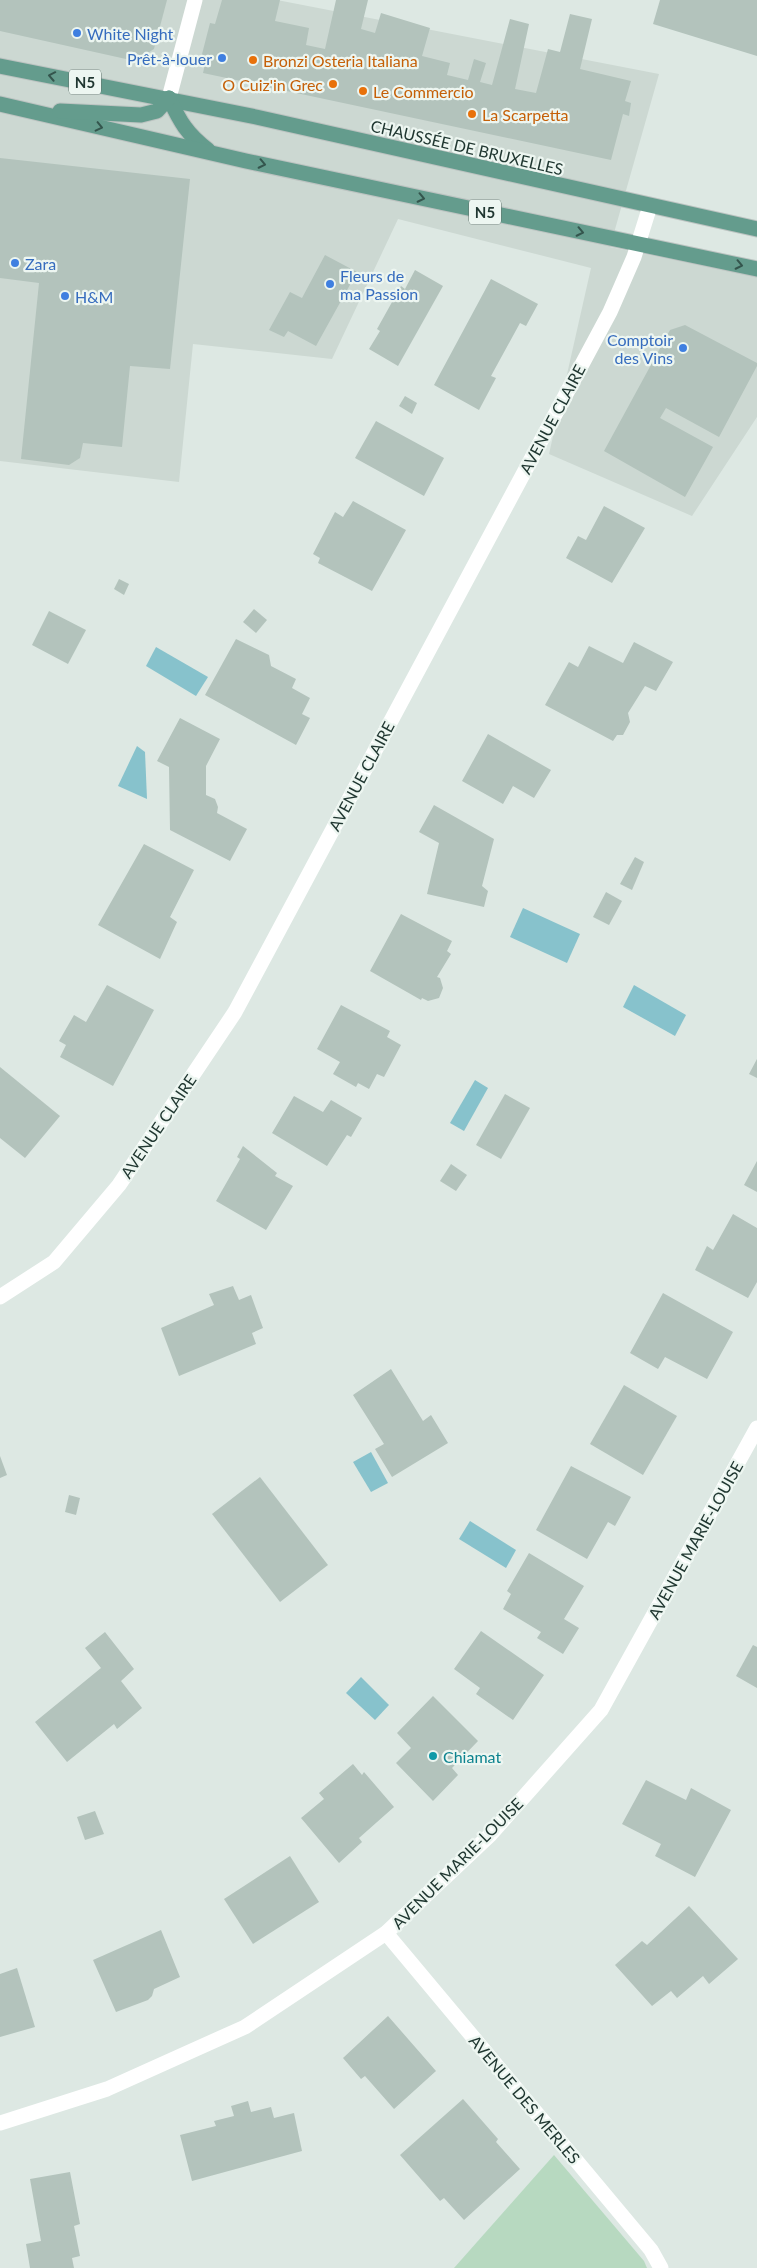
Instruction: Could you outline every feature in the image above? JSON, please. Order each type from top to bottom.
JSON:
[{"type":"main road","name":"CHAUSSÉE DE BRUXELLES","points":[[0,66],[169,98],[757,229]]},
{"type":"main road","name":"N5","points":[[20,109],[140,115],[157,111],[169,98],[179,120],[192,138],[214,154]]},
{"type":"main road","name":"N5","points":[[0,104],[214,154],[757,269]]},
{"type":"street","points":[[169,98],[195,0]]},
{"type":"street","name":"AVENUE CLAIRE","points":[[0,1296],[54,1262],[119,1185],[235,1012],[610,312],[638,244],[650,206]]},
{"type":"street","name":"AVENUE MARIE-LOUISE","points":[[0,2123],[106,2088],[245,2027],[386,1933],[490,1835],[601,1710],[757,1428]]},
{"type":"street","name":"AVENUE DES MERLES","points":[[386,1933],[645,2242],[661,2268]]},
{"type":"shaded area","points":[[0,0],[277,0],[659,74],[610,247],[757,277],[757,417],[692,516],[549,454],[591,268],[398,219],[332,359],[193,344],[179,482],[0,461]]},
{"type":"green space","points":[[554,2155],[644,2261],[647,2268],[454,2268]]},
{"type":"water","points":[[156,647],[208,677],[196,696],[146,666]]},
{"type":"water","points":[[137,746],[145,752],[147,799],[118,786]]},
{"type":"water","points":[[523,908],[580,934],[567,963],[510,937]]},
{"type":"water","points":[[634,985],[686,1015],[675,1036],[623,1007]]},
{"type":"water","points":[[475,1080],[488,1088],[464,1131],[450,1123]]},
{"type":"water","points":[[371,1452],[388,1483],[371,1492],[353,1462]]},
{"type":"water","points":[[470,1521],[516,1550],[506,1568],[459,1539]]},
{"type":"water","points":[[361,1677],[389,1705],[375,1720],[346,1693]]},
{"type":"building","points":[[0,0],[167,0],[154,49],[135,61],[0,31]]},
{"type":"building","points":[[222,0],[280,0],[275,21],[309,28],[306,45],[325,49],[336,0],[368,0],[361,29],[375,33],[381,13],[430,28],[422,56],[450,63],[447,75],[468,80],[474,59],[486,63],[480,82],[492,85],[510,19],[529,24],[515,89],[536,93],[548,49],[560,52],[570,14],[592,19],[580,69],[631,81],[625,101],[631,103],[629,116],[623,114],[611,160],[203,73],[206,60],[201,58],[210,23],[215,24]]},
{"type":"building","points":[[660,0],[757,0],[757,56],[653,24]]},
{"type":"building","points":[[0,158],[190,179],[170,369],[130,366],[122,447],[83,443],[80,458],[69,465],[21,459],[39,283],[0,278]]},
{"type":"building","points":[[325,255],[357,272],[316,346],[288,331],[284,337],[269,330],[290,292],[302,298]]},
{"type":"building","points":[[415,270],[443,286],[398,366],[369,349],[380,331],[377,329],[401,286],[405,289]]},
{"type":"building","points":[[491,279],[538,304],[526,326],[520,323],[491,376],[496,378],[479,410],[434,385]]},
{"type":"building","points":[[685,325],[757,363],[757,366],[719,437],[666,408],[660,418],[713,447],[685,497],[604,451],[670,330]]},
{"type":"building","points":[[405,396],[417,403],[412,414],[399,406]]},
{"type":"building","points":[[376,421],[444,458],[424,496],[355,458]]},
{"type":"building","points":[[353,501],[406,530],[372,591],[318,563],[320,558],[313,554],[335,512],[343,517]]},
{"type":"building","points":[[604,506],[645,528],[612,583],[566,558],[578,536],[586,540]]},
{"type":"building","points":[[119,579],[129,584],[124,595],[114,589]]},
{"type":"building","points":[[254,609],[267,620],[256,633],[243,622]]},
{"type":"building","points":[[49,611],[86,630],[68,664],[32,645]]},
{"type":"building","points":[[236,639],[269,655],[271,666],[296,679],[292,688],[310,698],[302,714],[310,718],[296,745],[205,695]]},
{"type":"building","points":[[634,642],[673,662],[656,691],[645,686],[628,713],[630,722],[623,735],[617,735],[613,741],[545,705],[569,662],[578,667],[589,646],[623,663]]},
{"type":"building","points":[[180,718],[220,739],[206,766],[206,795],[215,799],[218,807],[217,813],[247,829],[230,861],[170,830],[169,767],[157,761]]},
{"type":"building","points":[[488,734],[551,770],[534,798],[513,786],[503,804],[462,781]]},
{"type":"building","points":[[434,805],[494,839],[482,886],[488,891],[484,907],[427,894],[439,843],[419,832]]},
{"type":"building","points":[[144,844],[194,870],[170,917],[177,922],[160,959],[98,925]]},
{"type":"building","points":[[635,857],[644,862],[632,890],[620,884]]},
{"type":"building","points":[[606,892],[622,901],[609,925],[593,917]]},
{"type":"building","points":[[401,914],[452,941],[447,951],[451,954],[437,977],[440,978],[443,988],[439,998],[428,1001],[422,998],[421,1000],[370,971]]},
{"type":"building","points":[[107,985],[154,1010],[113,1086],[60,1057],[66,1045],[59,1041],[74,1015],[86,1022]]},
{"type":"building","points":[[341,1005],[390,1031],[387,1037],[401,1045],[384,1077],[377,1074],[369,1089],[358,1083],[356,1087],[333,1074],[340,1062],[317,1049]]},
{"type":"building","points":[[757,1059],[757,1078],[749,1074]]},
{"type":"building","points":[[0,1067],[60,1116],[25,1158],[0,1138]]},
{"type":"building","points":[[505,1094],[530,1108],[501,1159],[476,1145]]},
{"type":"building","points":[[294,1096],[323,1112],[331,1100],[362,1118],[351,1137],[347,1135],[327,1166],[272,1133]]},
{"type":"building","points":[[243,1146],[277,1173],[275,1176],[293,1186],[266,1230],[216,1201],[240,1159],[237,1157]]},
{"type":"building","points":[[757,1161],[757,1192],[744,1185]]},
{"type":"building","points":[[451,1164],[467,1175],[456,1191],[440,1181]]},
{"type":"building","points":[[733,1214],[757,1228],[757,1282],[748,1298],[695,1270],[707,1246],[713,1250]]},
{"type":"building","points":[[233,1286],[239,1300],[251,1295],[263,1328],[252,1333],[256,1344],[179,1376],[161,1328],[214,1305],[209,1294]]},
{"type":"building","points":[[663,1293],[733,1332],[707,1379],[665,1357],[658,1369],[630,1353]]},
{"type":"building","points":[[391,1369],[423,1421],[431,1415],[448,1443],[392,1477],[375,1449],[384,1444],[353,1395]]},
{"type":"building","points":[[624,1385],[677,1416],[643,1475],[590,1444]]},
{"type":"building","points":[[0,1456],[7,1475],[0,1478]]},
{"type":"building","points":[[571,1466],[631,1497],[615,1526],[608,1522],[587,1559],[536,1530]]},
{"type":"building","points":[[260,1477],[328,1565],[280,1602],[212,1514]]},
{"type":"building","points":[[69,1495],[80,1498],[76,1515],[65,1512]]},
{"type":"building","points":[[529,1553],[584,1586],[564,1619],[579,1628],[563,1654],[537,1638],[541,1632],[503,1609],[511,1594],[507,1591]]},
{"type":"building","points":[[481,1631],[544,1675],[513,1720],[476,1694],[480,1688],[454,1669]]},
{"type":"building","points":[[105,1632],[134,1669],[121,1681],[142,1708],[117,1729],[114,1724],[67,1762],[35,1722],[101,1668],[85,1648]]},
{"type":"building","points":[[753,1645],[757,1647],[757,1688],[736,1676]]},
{"type":"building","name":"Chiamat","points":[[433,1696],[478,1741],[452,1768],[458,1775],[433,1801],[396,1763],[411,1748],[397,1733]]},
{"type":"building","points":[[353,1764],[362,1775],[364,1772],[394,1807],[359,1838],[362,1842],[339,1863],[301,1818],[324,1799],[319,1793]]},
{"type":"building","points":[[646,1780],[686,1800],[691,1788],[731,1810],[695,1877],[655,1856],[661,1844],[622,1824]]},
{"type":"building","points":[[95,1811],[104,1834],[85,1840],[77,1817]]},
{"type":"building","points":[[290,1856],[319,1902],[253,1944],[224,1899]]},
{"type":"building","points":[[689,1906],[738,1959],[709,1984],[703,1976],[677,1998],[671,1991],[652,2006],[615,1965],[642,1941],[647,1945]]},
{"type":"building","points":[[161,1930],[180,1977],[154,1989],[152,1996],[148,2000],[116,2012],[93,1960]]},
{"type":"building","points":[[17,1968],[35,2027],[0,2037],[0,1974]]},
{"type":"building","points":[[388,2016],[436,2071],[394,2109],[365,2076],[361,2079],[343,2058]]},
{"type":"building","points":[[463,2099],[498,2139],[496,2142],[520,2169],[464,2220],[444,2198],[440,2201],[400,2155]]},
{"type":"building","points":[[248,2101],[251,2112],[271,2107],[274,2118],[294,2113],[302,2151],[192,2181],[180,2135],[216,2126],[214,2121],[234,2116],[231,2106]]},
{"type":"building","points":[[70,2172],[80,2224],[74,2226],[80,2256],[72,2258],[74,2268],[30,2268],[26,2244],[41,2241],[30,2179]]},
{"type":"place","name":"White Night","points":[[77,33]]},
{"type":"place","name":"Prêt-à-louer","points":[[222,58]]},
{"type":"place","name":"Bronzi Osteria Italiana","points":[[253,60]]},
{"type":"place","name":"O Cuiz'in Grec","points":[[333,84]]},
{"type":"place","name":"Le Commercio","points":[[363,91]]},
{"type":"place","name":"La Scarpetta","points":[[472,114]]},
{"type":"place","name":"Zara","points":[[15,263]]},
{"type":"place","name":"Fleurs de ma Passion","points":[[330,284]]},
{"type":"place","name":"H&M","points":[[65,296]]},
{"type":"place","name":"Comptoir des Vins","points":[[683,348]]},
{"type":"place","name":"Chiamat","points":[[433,1756]]}]
